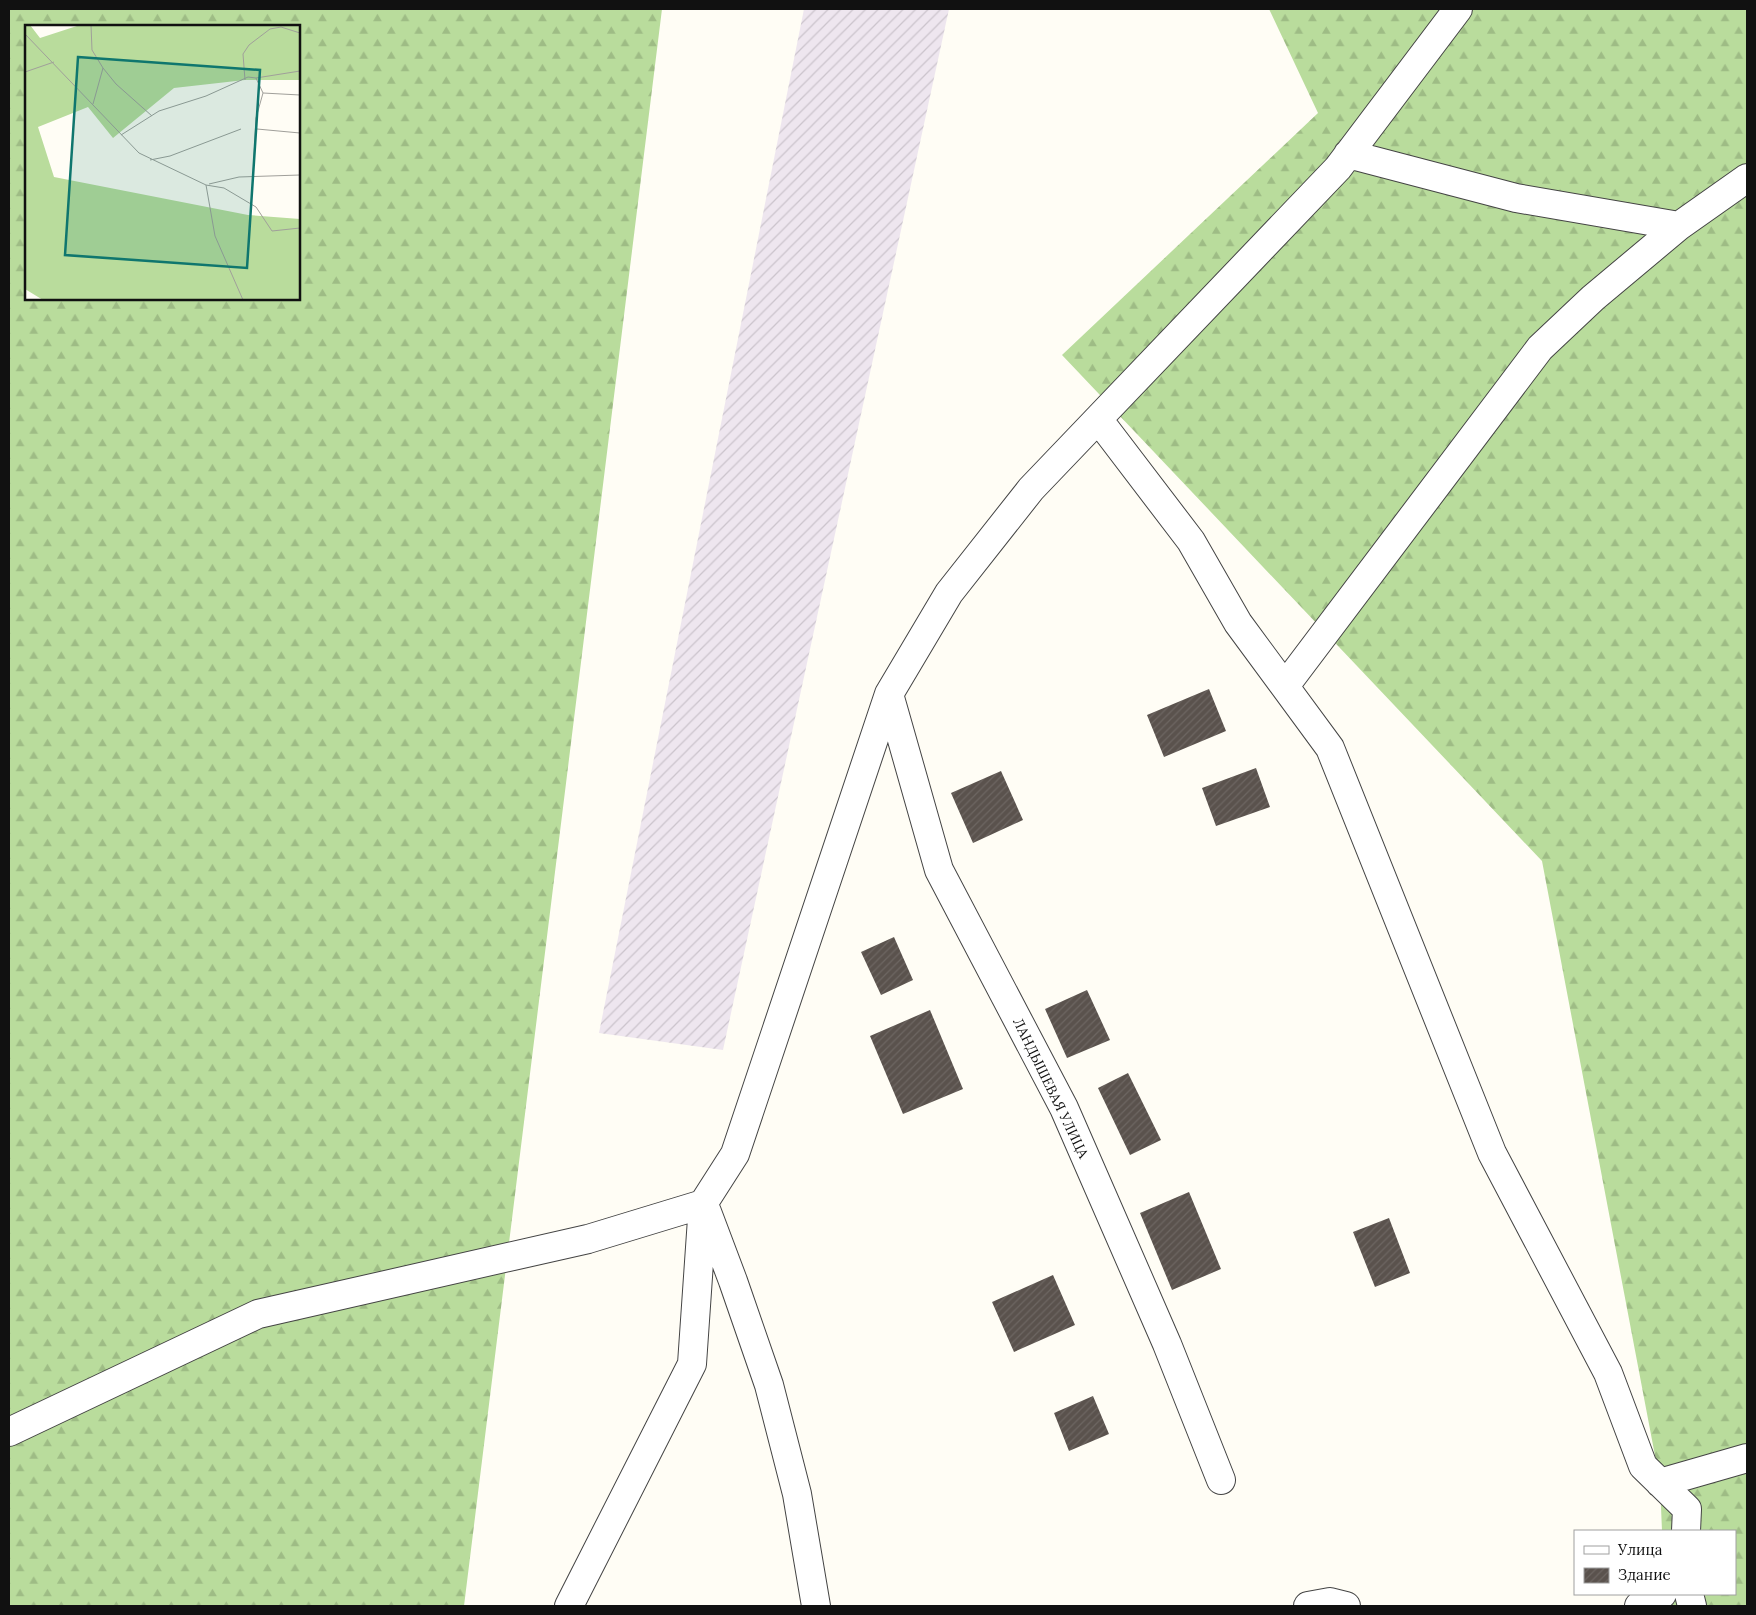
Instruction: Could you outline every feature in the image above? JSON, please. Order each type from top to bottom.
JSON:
[{"type":"street","points":[[569,1606],[692,1364],[704,1204],[735,1154],[889,694],[948,593],[1032,489],[1331,176],[1458,9]]},
{"type":"street","points":[[1348,154],[1516,198],[1679,226]]},
{"type":"street","points":[[1285,686],[1540,348],[1593,298],[1679,226],[1747,178]]},
{"type":"street","points":[[1098,419],[1191,540],[1238,622],[1330,748],[1492,1153],[1608,1373],[1643,1466],[1686,1509],[1686,1530]]},
{"type":"street","name":"ЛАНДЫШЕВАЯ УЛИЦА","points":[[889,694],[939,870],[1064,1108],[1167,1344],[1221,1480]]},
{"type":"street","points":[[9,1432],[258,1314],[588,1238],[704,1204]]},
{"type":"street","points":[[704,1204],[733,1280],[769,1386],[797,1494],[816,1606]]},
{"type":"street","points":[[1660,1482],[1747,1458]]},
{"type":"street","points":[[1639,1606],[1660,1595]]},
{"type":"street","points":[[1308,1606],[1330,1602],[1346,1606]]},
{"type":"shaded area","points":[[804,9],[949,9],[723,1050],[599,1033]]},
{"type":"green space","points":[[9,9],[662,9],[464,1606],[9,1606]]},
{"type":"green space","points":[[1269,9],[1747,9],[1747,1606],[1667,1606],[1666,1595],[1736,1595],[1736,1530],[1662,1530],[1660,1482],[1542,861],[1062,355],[1318,113]]},
{"type":"building","points":[[1209,689],[1226,731],[1164,757],[1147,715]]},
{"type":"building","points":[[1256,768],[1270,807],[1216,826],[1202,788]]},
{"type":"building","points":[[1001,771],[1023,820],[973,843],[951,793]]},
{"type":"building","points":[[894,937],[913,980],[881,995],[861,952]]},
{"type":"building","points":[[1087,990],[1110,1040],[1067,1058],[1045,1009]]},
{"type":"building","points":[[930,1010],[963,1089],[903,1114],[870,1036]]},
{"type":"building","points":[[1128,1073],[1161,1140],[1130,1155],[1098,1088]]},
{"type":"building","points":[[1189,1192],[1221,1269],[1172,1290],[1140,1213]]},
{"type":"building","points":[[1389,1218],[1410,1273],[1375,1287],[1353,1232]]},
{"type":"building","points":[[1053,1275],[1075,1325],[1014,1352],[992,1302]]},
{"type":"building","points":[[1093,1396],[1109,1434],[1069,1451],[1054,1413]]}]
